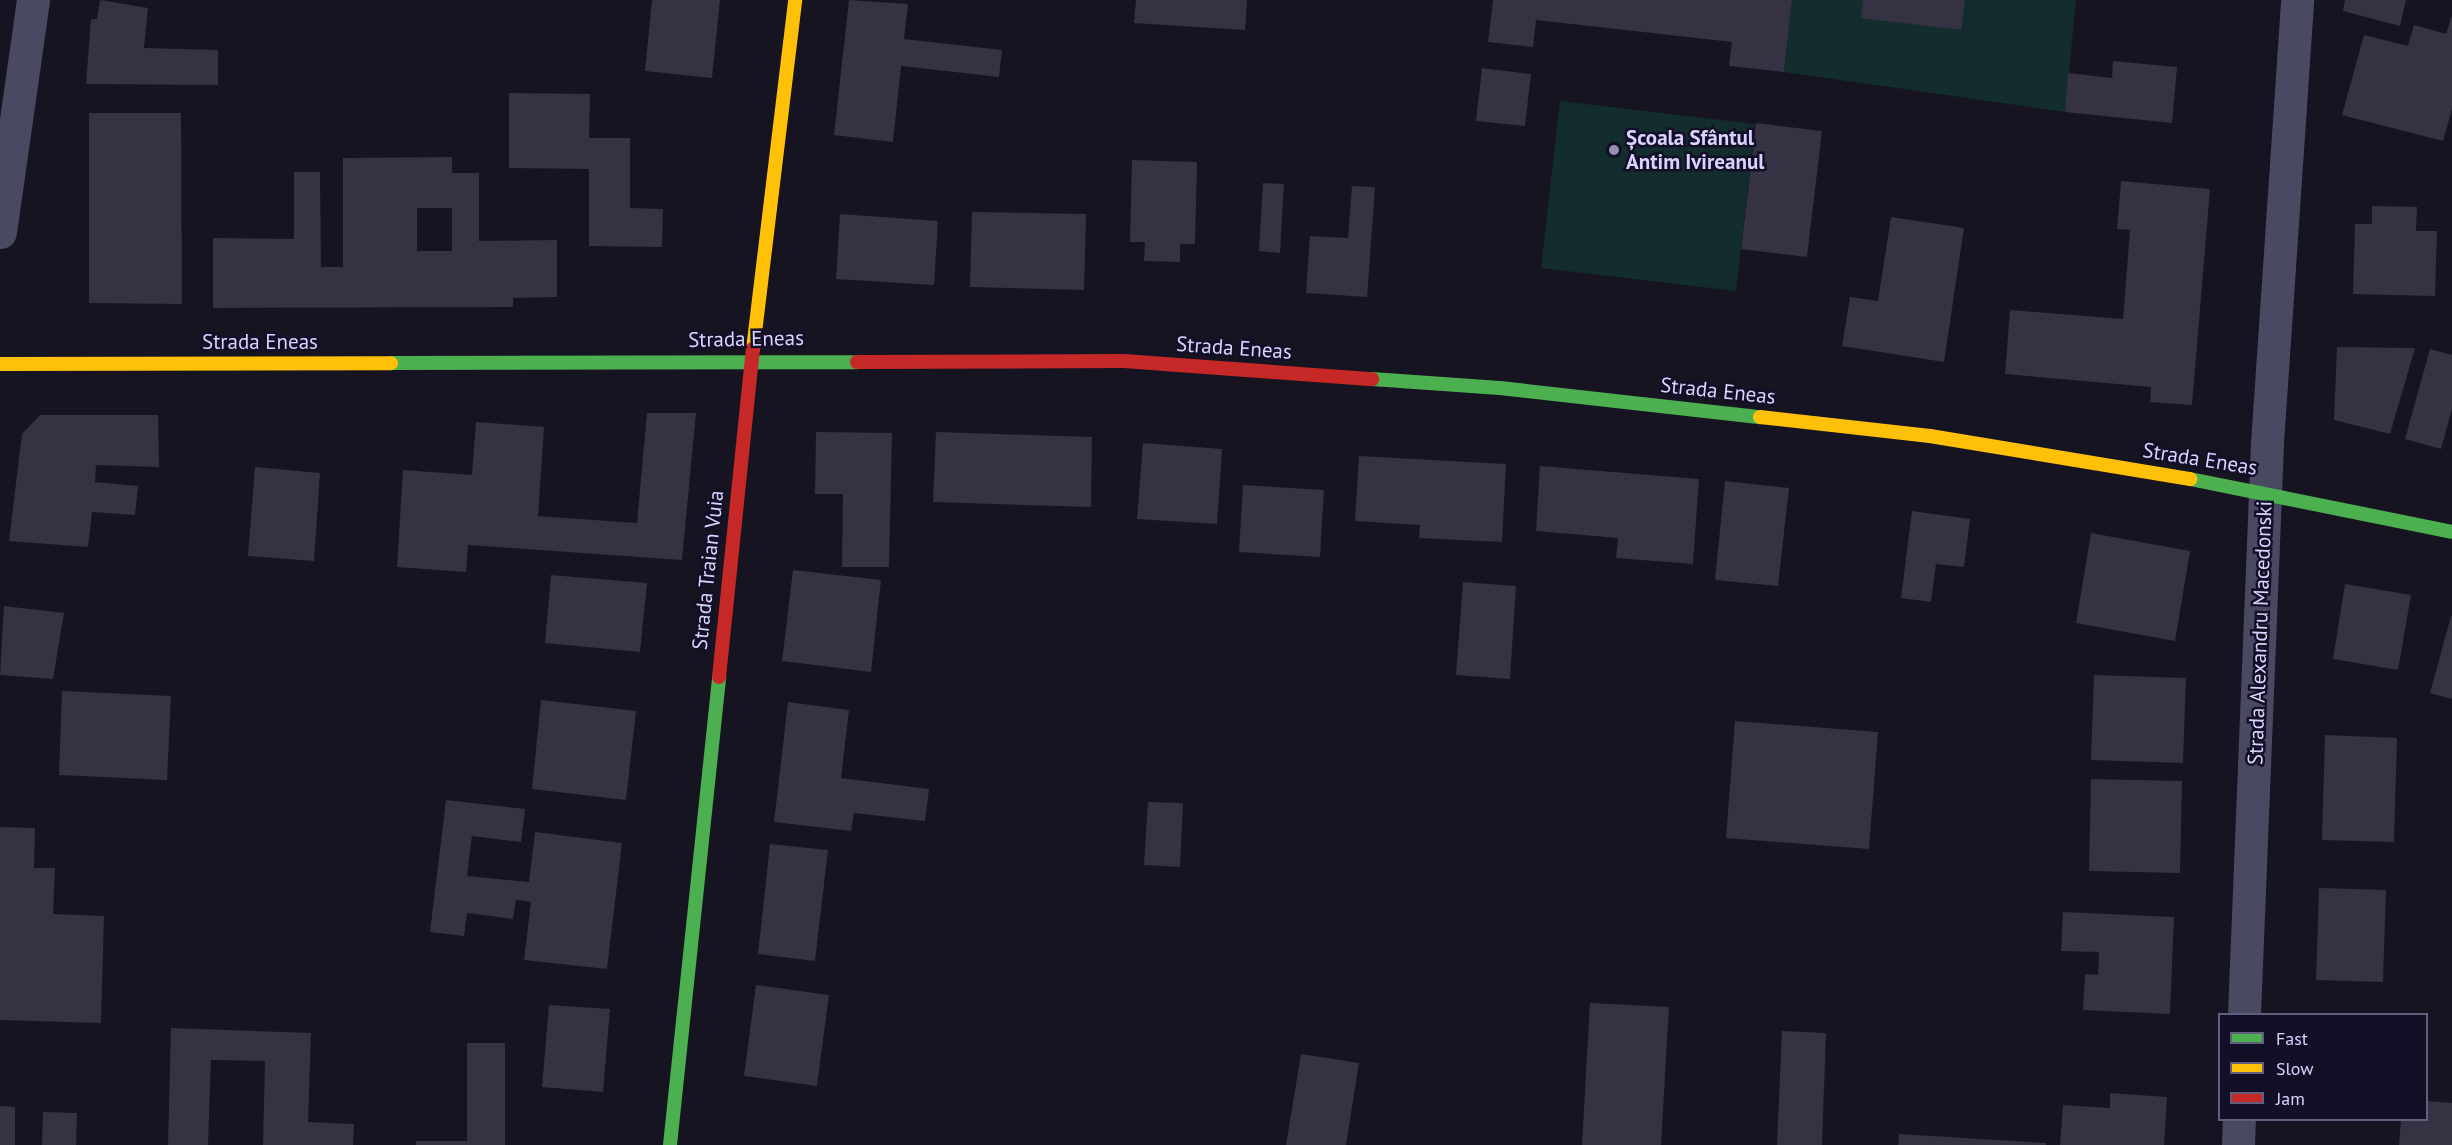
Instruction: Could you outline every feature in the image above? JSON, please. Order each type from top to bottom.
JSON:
[{"type":"street","points":[[0,232],[33,0]]},
{"type":"street","name":"Strada Traian Vuia","points":[[670,1145],[752,360],[795,0]]},
{"type":"street","name":"Strada Alexandru Macedonski","points":[[2244,1013],[2266,491],[2297,0]]},
{"type":"street","name":"Strada Eneas","points":[[0,364],[752,360],[1124,361],[1500,388],[1930,436],[2266,491],[2452,532]]},
{"type":"street","points":[[2238,1145],[2239,1121]]},
{"type":"green space","points":[[1792,0],[2076,0],[2065,112],[1784,72]]},
{"type":"green space","points":[[1560,101],[1755,124],[1736,291],[1541,268]]},
{"type":"building","points":[[100,0],[148,8],[144,48],[218,50],[218,85],[86,84],[91,19],[97,19]]},
{"type":"building","points":[[652,0],[720,0],[712,78],[645,71]]},
{"type":"building","points":[[849,0],[908,4],[904,39],[1002,50],[999,77],[901,66],[893,142],[834,135]]},
{"type":"building","points":[[1136,0],[1247,0],[1245,30],[1134,23]]},
{"type":"building","points":[[1493,0],[1792,0],[1784,72],[1729,66],[1732,42],[1536,20],[1533,47],[1488,42]]},
{"type":"building","points":[[1863,0],[1965,0],[1961,30],[1861,18]]},
{"type":"building","points":[[2345,0],[2406,0],[2400,26],[2343,11]]},
{"type":"building","points":[[2452,15],[2452,109],[2443,141],[2342,115],[2364,35],[2408,46],[2414,25],[2446,34]]},
{"type":"building","points":[[2113,61],[2177,67],[2172,123],[2065,112],[2068,73],[2112,78]]},
{"type":"building","points":[[1482,68],[1531,74],[1525,126],[1476,121]]},
{"type":"building","points":[[509,93],[590,94],[589,138],[630,138],[630,208],[663,209],[662,247],[589,246],[589,169],[509,168]]},
{"type":"building","points":[[89,113],[181,113],[182,304],[89,303]]},
{"type":"building","points":[[1756,123],[1822,131],[1807,257],[1741,249]]},
{"type":"building","points":[[452,157],[452,173],[479,173],[479,241],[557,240],[557,297],[513,298],[513,307],[213,308],[213,238],[294,239],[294,172],[320,172],[321,267],[343,267],[343,158]],"holes":[[[417,208],[452,208],[452,251],[417,251]]]},
{"type":"building","points":[[1132,160],[1197,162],[1195,244],[1180,244],[1180,262],[1144,261],[1145,242],[1130,242]]},
{"type":"building","points":[[2121,181],[2210,189],[2192,405],[2150,402],[2151,387],[2005,374],[2010,310],[2123,319],[2130,230],[2117,229]]},
{"type":"building","points":[[1263,183],[1284,184],[1280,253],[1259,251]]},
{"type":"building","points":[[1352,186],[1375,187],[1367,297],[1306,293],[1310,236],[1348,238]]},
{"type":"building","points":[[2372,206],[2417,207],[2416,231],[2437,231],[2435,296],[2353,294],[2355,224],[2372,224]]},
{"type":"building","points":[[972,212],[1086,214],[1084,290],[970,287]]},
{"type":"building","points":[[840,214],[938,221],[934,285],[836,279]]},
{"type":"building","points":[[1891,217],[1964,228],[1944,362],[1842,346],[1850,297],[1878,301]]},
{"type":"building","points":[[2337,347],[2415,348],[2390,434],[2334,420]]},
{"type":"building","points":[[2430,349],[2452,355],[2452,409],[2441,449],[2405,439]]},
{"type":"building","points":[[647,413],[696,413],[682,560],[468,545],[466,572],[397,567],[403,470],[472,475],[476,422],[544,427],[538,516],[637,523]]},
{"type":"building","points":[[40,415],[158,415],[159,467],[96,465],[95,482],[138,486],[135,515],[92,512],[88,547],[9,541],[22,434]]},
{"type":"building","points":[[816,432],[892,433],[889,567],[842,567],[843,494],[815,494]]},
{"type":"building","points":[[936,432],[1092,437],[1091,507],[933,502]]},
{"type":"building","points":[[1143,443],[1222,449],[1217,524],[1137,519]]},
{"type":"building","points":[[1359,456],[1506,464],[1502,542],[1419,538],[1420,525],[1355,521]]},
{"type":"building","points":[[1540,466],[1699,479],[1693,564],[1616,558],[1618,538],[1536,531]]},
{"type":"building","points":[[255,467],[320,473],[314,561],[248,556]]},
{"type":"building","points":[[1725,481],[1789,488],[1778,586],[1715,580]]},
{"type":"building","points":[[1243,485],[1324,490],[1320,557],[1239,552]]},
{"type":"building","points":[[1912,511],[1970,519],[1964,567],[1936,564],[1931,602],[1901,598]]},
{"type":"building","points":[[2091,533],[2190,551],[2175,641],[2076,623]]},
{"type":"building","points":[[793,570],[881,580],[871,672],[782,661]]},
{"type":"building","points":[[551,575],[647,583],[640,652],[545,643]]},
{"type":"building","points":[[1463,582],[1516,586],[1510,679],[1456,675]]},
{"type":"building","points":[[2345,584],[2411,595],[2398,670],[2333,659]]},
{"type":"building","points":[[4,606],[64,613],[53,679],[0,675]]},
{"type":"building","points":[[2452,616],[2452,699],[2430,693]]},
{"type":"building","points":[[2094,675],[2186,678],[2183,763],[2091,760]]},
{"type":"building","points":[[62,691],[171,696],[167,780],[59,775]]},
{"type":"building","points":[[541,700],[636,711],[626,800],[532,789]]},
{"type":"building","points":[[788,702],[849,710],[841,778],[929,789],[925,821],[854,813],[851,831],[774,822]]},
{"type":"building","points":[[1735,721],[1878,732],[1869,849],[1726,838]]},
{"type":"building","points":[[2325,735],[2397,738],[2394,842],[2322,840]]},
{"type":"building","points":[[2091,779],[2182,781],[2180,873],[2089,871]]},
{"type":"building","points":[[446,800],[525,809],[521,842],[472,836],[467,876],[529,882],[535,832],[622,843],[607,969],[524,960],[531,902],[516,900],[513,919],[467,913],[464,936],[430,932]]},
{"type":"building","points":[[1148,802],[1183,803],[1180,867],[1144,865]]},
{"type":"building","points":[[0,827],[35,828],[34,868],[55,868],[53,914],[104,916],[101,1023],[0,1020]]},
{"type":"building","points":[[770,844],[828,850],[815,961],[758,954]]},
{"type":"building","points":[[2319,888],[2386,890],[2383,982],[2316,980]]},
{"type":"building","points":[[2063,912],[2174,917],[2170,1014],[2083,1010],[2085,974],[2098,975],[2099,952],[2061,951]]},
{"type":"building","points":[[756,985],[829,995],[817,1086],[744,1076]]},
{"type":"building","points":[[1590,1003],[1669,1007],[1661,1145],[1582,1145]]},
{"type":"building","points":[[549,1005],[610,1009],[603,1092],[542,1087]]},
{"type":"building","points":[[171,1028],[311,1033],[308,1122],[354,1124],[353,1145],[263,1145],[265,1061],[211,1060],[208,1145],[168,1145]]},
{"type":"building","points":[[1782,1031],[1826,1033],[1822,1145],[1777,1145]]},
{"type":"building","points":[[467,1043],[505,1043],[505,1145],[416,1145],[416,1141],[467,1141]]},
{"type":"building","points":[[1301,1054],[1359,1063],[1346,1145],[1286,1145]]},
{"type":"building","points":[[2110,1093],[2167,1097],[2164,1145],[2060,1145],[2063,1105],[2110,1108]]},
{"type":"building","points":[[2428,1101],[2452,1103],[2452,1145],[2399,1145],[2401,1121],[2428,1121]]},
{"type":"building","points":[[0,1106],[15,1107],[15,1145],[0,1145]]},
{"type":"building","points":[[43,1112],[77,1113],[76,1145],[42,1145]]},
{"type":"building","points":[[1899,1134],[2046,1143],[2046,1145],[1898,1145]]},
{"type":"traffic: fast","points":[[391,363],[857,362]]},
{"type":"traffic: fast","points":[[1372,379],[1500,388],[1760,417]]},
{"type":"traffic: fast","points":[[2190,479],[2452,532]]},
{"type":"traffic: fast","points":[[670,1145],[719,677]]},
{"type":"traffic: slow","points":[[753,349],[795,0]]},
{"type":"traffic: slow","points":[[0,364],[391,363]]},
{"type":"traffic: slow","points":[[1760,417],[1930,436],[2190,479]]},
{"type":"traffic: jam","points":[[719,677],[753,349]]},
{"type":"traffic: jam","points":[[857,362],[1124,361],[1372,379]]},
{"type":"place","name":"Școala Sfântul Antim Ivireanul","points":[[1614,150]]}]
